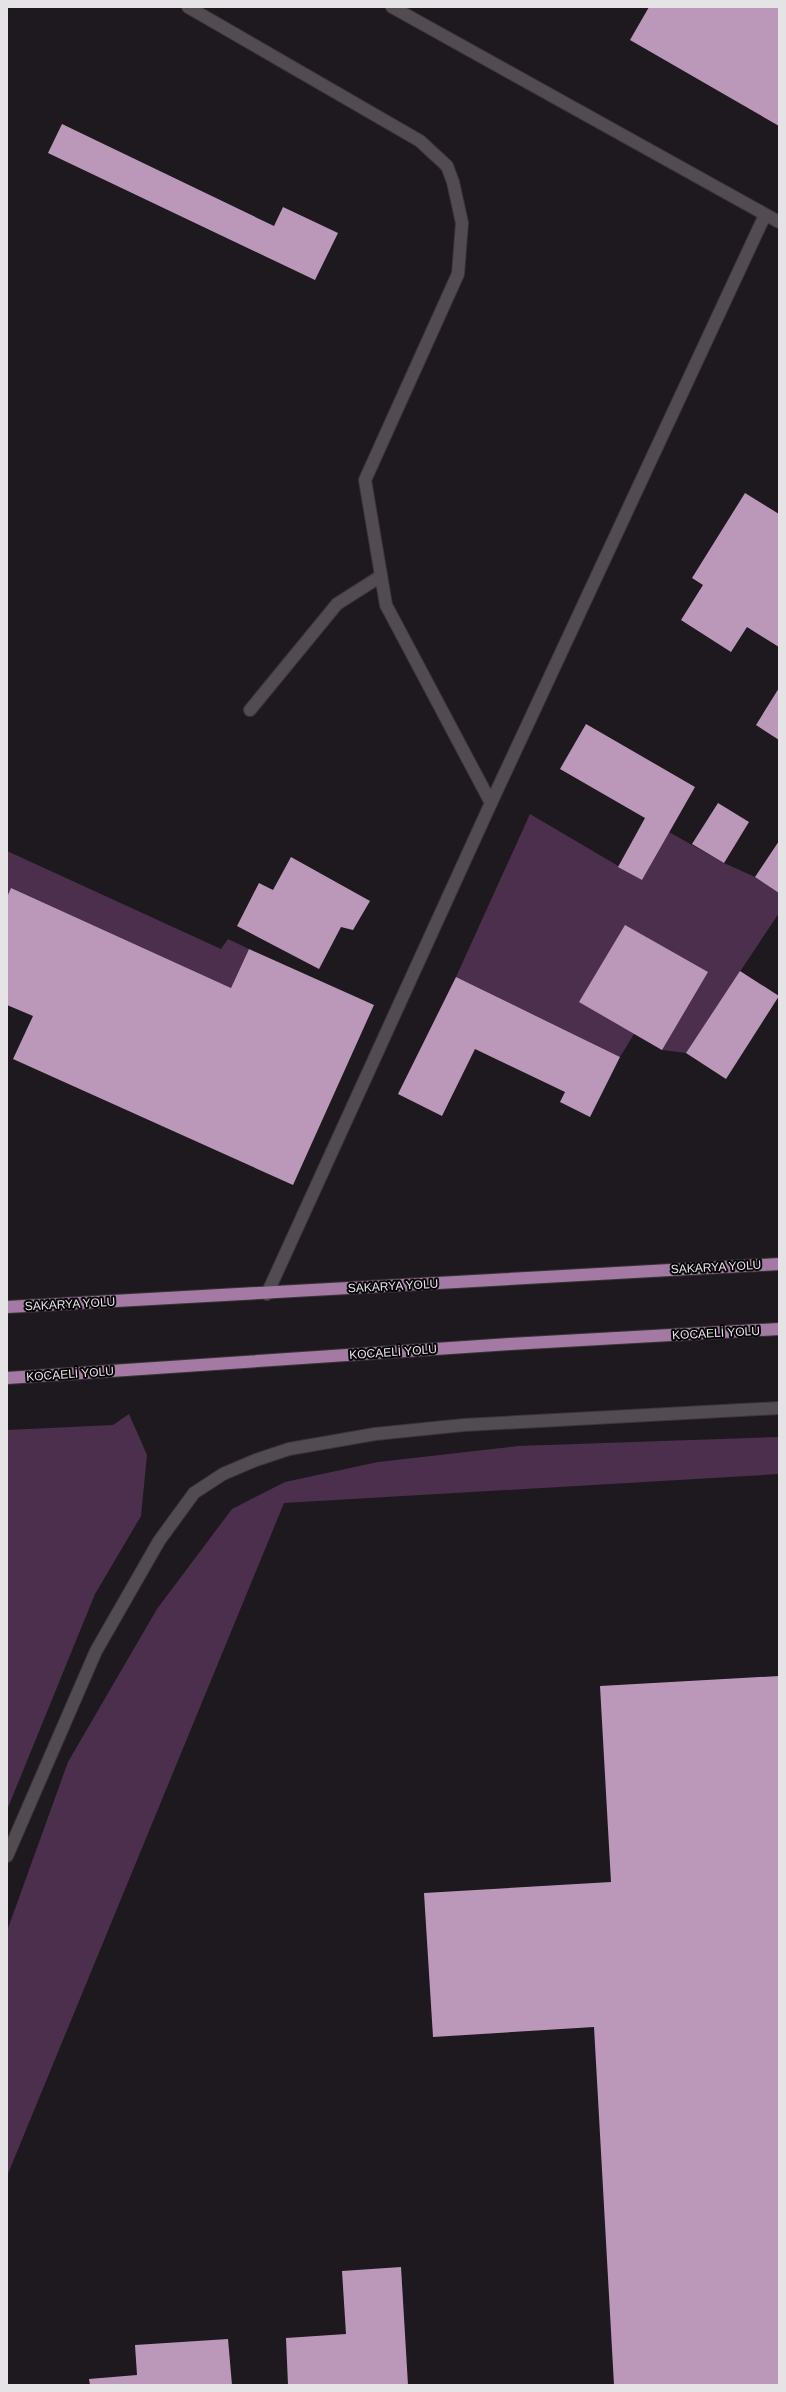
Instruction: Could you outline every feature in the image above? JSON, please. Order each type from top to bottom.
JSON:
[{"type":"highway","name":"SAKARYA YOLU","points":[[7,1307],[268,1294],[779,1264]]},
{"type":"highway","name":"KOCAELİ YOLU","points":[[7,1378],[502,1345],[779,1329]]},
{"type":"street","points":[[188,7],[420,141],[447,166],[454,182],[462,223],[458,274],[365,480],[386,605],[491,803]]},
{"type":"street","points":[[392,7],[779,222]]},
{"type":"street","points":[[268,1294],[491,803],[765,215]]},
{"type":"street","points":[[250,710],[337,604],[381,576]]},
{"type":"street","points":[[7,1856],[100,1644],[159,1540],[194,1493],[223,1474],[256,1460],[289,1449],[375,1434],[464,1425],[779,1408]]},
{"type":"shaded area","points":[[530,814],[642,880],[669,832],[724,863],[755,877],[779,893],[779,913],[686,1053],[662,1050],[634,1034],[620,1057],[456,977]]},
{"type":"shaded area","points":[[7,851],[221,949],[228,939],[249,949],[231,988],[11,889],[7,897]]},
{"type":"shaded area","points":[[129,1414],[147,1455],[141,1516],[95,1594],[7,1810],[7,1430],[113,1425]]},
{"type":"shaded area","points":[[779,1437],[779,1474],[284,1503],[7,2176],[7,1931],[68,1762],[157,1609],[232,1509],[285,1482],[378,1462],[518,1446]]},
{"type":"building","points":[[649,7],[779,7],[779,126],[630,40]]},
{"type":"building","points":[[62,124],[274,226],[283,207],[338,233],[315,280],[48,153]]},
{"type":"building","points":[[745,493],[779,514],[779,647],[747,627],[731,652],[681,620],[703,585],[692,578]]},
{"type":"building","points":[[779,688],[779,740],[756,725]]},
{"type":"building","points":[[586,724],[695,787],[642,880],[618,867],[645,818],[560,769]]},
{"type":"building","points":[[718,803],[749,822],[724,863],[692,844]]},
{"type":"building","points":[[779,841],[779,893],[755,877]]},
{"type":"building","points":[[291,857],[370,901],[353,930],[341,927],[319,969],[237,926],[259,883],[273,890]]},
{"type":"building","points":[[11,888],[231,988],[249,949],[374,1005],[293,1185],[13,1059],[33,1016],[7,1005],[7,897]]},
{"type":"building","points":[[625,925],[708,972],[662,1050],[579,1002]]},
{"type":"building","points":[[740,971],[779,996],[726,1079],[686,1053]]},
{"type":"building","points":[[456,977],[620,1057],[590,1117],[560,1102],[565,1092],[475,1049],[442,1116],[398,1094]]},
{"type":"building","points":[[779,1676],[779,2385],[614,2385],[594,2027],[433,2037],[424,1893],[611,1882],[600,1686]]},
{"type":"building","points":[[401,2267],[408,2385],[288,2385],[286,2338],[346,2334],[342,2271]]},
{"type":"building","points":[[228,2339],[232,2385],[90,2385],[89,2379],[137,2375],[135,2345]]}]
